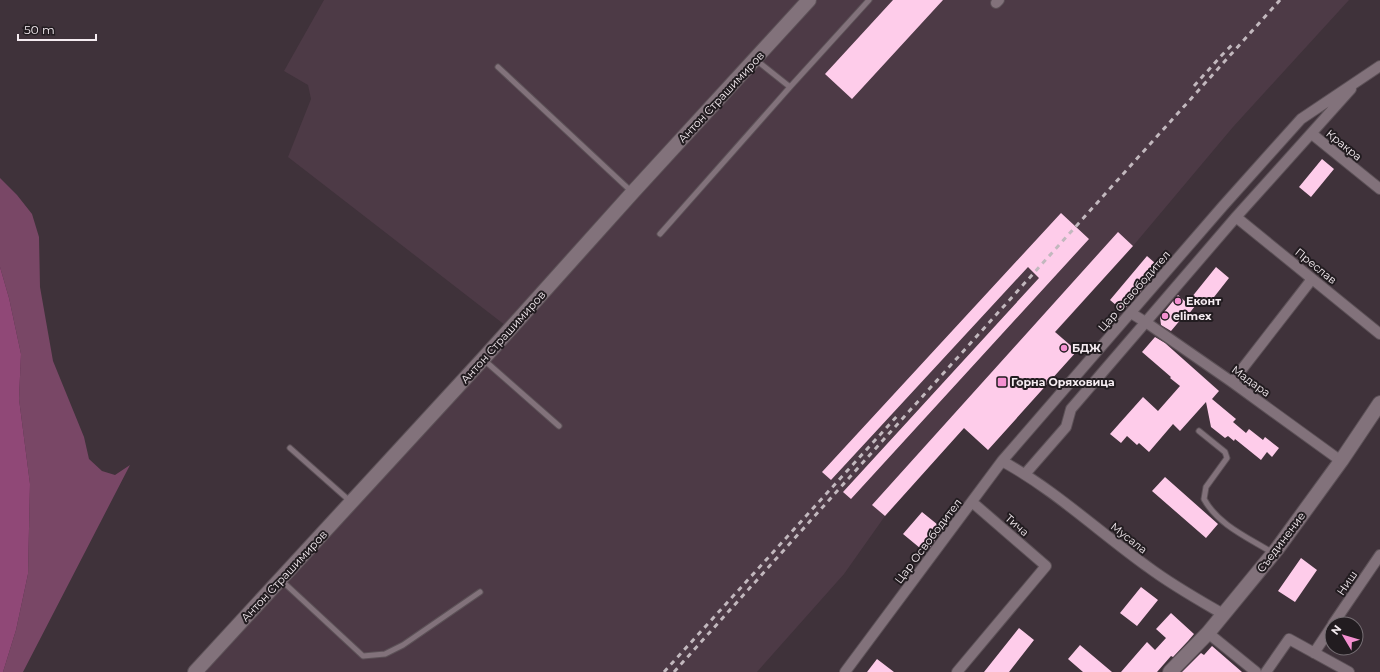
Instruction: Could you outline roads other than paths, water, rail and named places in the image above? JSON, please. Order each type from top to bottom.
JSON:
[{"type":"street","name":"Антон Страшимиров","points":[[195,672],[483,359],[633,192],[809,0]]},
{"type":"street","name":"Цар Освободител","points":[[845,672],[1002,461],[1300,119],[1380,66]]},
{"type":"street","name":"Цар Освободител","points":[[1071,409],[1236,217],[1360,79]]},
{"type":"street","name":"Кракра","points":[[1312,134],[1380,189]]},
{"type":"street","name":"Преслав","points":[[1236,217],[1380,334]]},
{"type":"street","points":[[1232,382],[1312,279]]},
{"type":"street","name":"Мадара","points":[[1131,314],[1147,322],[1341,461]]},
{"type":"street","points":[[1025,474],[1066,427],[1071,409],[1057,397]]},
{"type":"street","name":"Съединение","points":[[1170,672],[1208,633],[1274,554],[1341,461],[1380,403]]},
{"type":"street","name":"Мусала","points":[[1002,461],[1025,474],[1148,567],[1186,593],[1223,614]]},
{"type":"street","name":"Тича","points":[[957,672],[1046,566],[972,502]]},
{"type":"street","name":"Ниш","points":[[1339,616],[1380,555]]},
{"type":"street","points":[[1208,633],[1256,672]]},
{"type":"street","name":"Ниш","points":[[1314,653],[1324,638]]},
{"type":"street","points":[[1266,672],[1289,639],[1349,672]]},
{"type":"lane","points":[[660,234],[869,0]]},
{"type":"lane","points":[[756,59],[790,87]]},
{"type":"lane","points":[[498,67],[633,192]]},
{"type":"lane","points":[[483,359],[559,426]]},
{"type":"lane","points":[[1199,431],[1224,452],[1227,458],[1206,487],[1204,499],[1208,507],[1215,515],[1234,529],[1274,554]]},
{"type":"lane","points":[[290,448],[352,502]]},
{"type":"lane","points":[[280,579],[363,656],[385,654],[403,645],[480,592]]},
{"type":"railway","points":[[674,672],[1280,0]]},
{"type":"railway","points":[[1194,86],[1232,45]]},
{"type":"railway","points":[[664,672],[898,415]]},
{"type":"place","name":"Еконт","points":[[1178,301]]},
{"type":"place","name":"elimex","points":[[1165,316]]},
{"type":"place","name":"БДЖ","points":[[1064,348]]},
{"type":"place","name":"Горна Оряховица","points":[[1002,382]]}]
